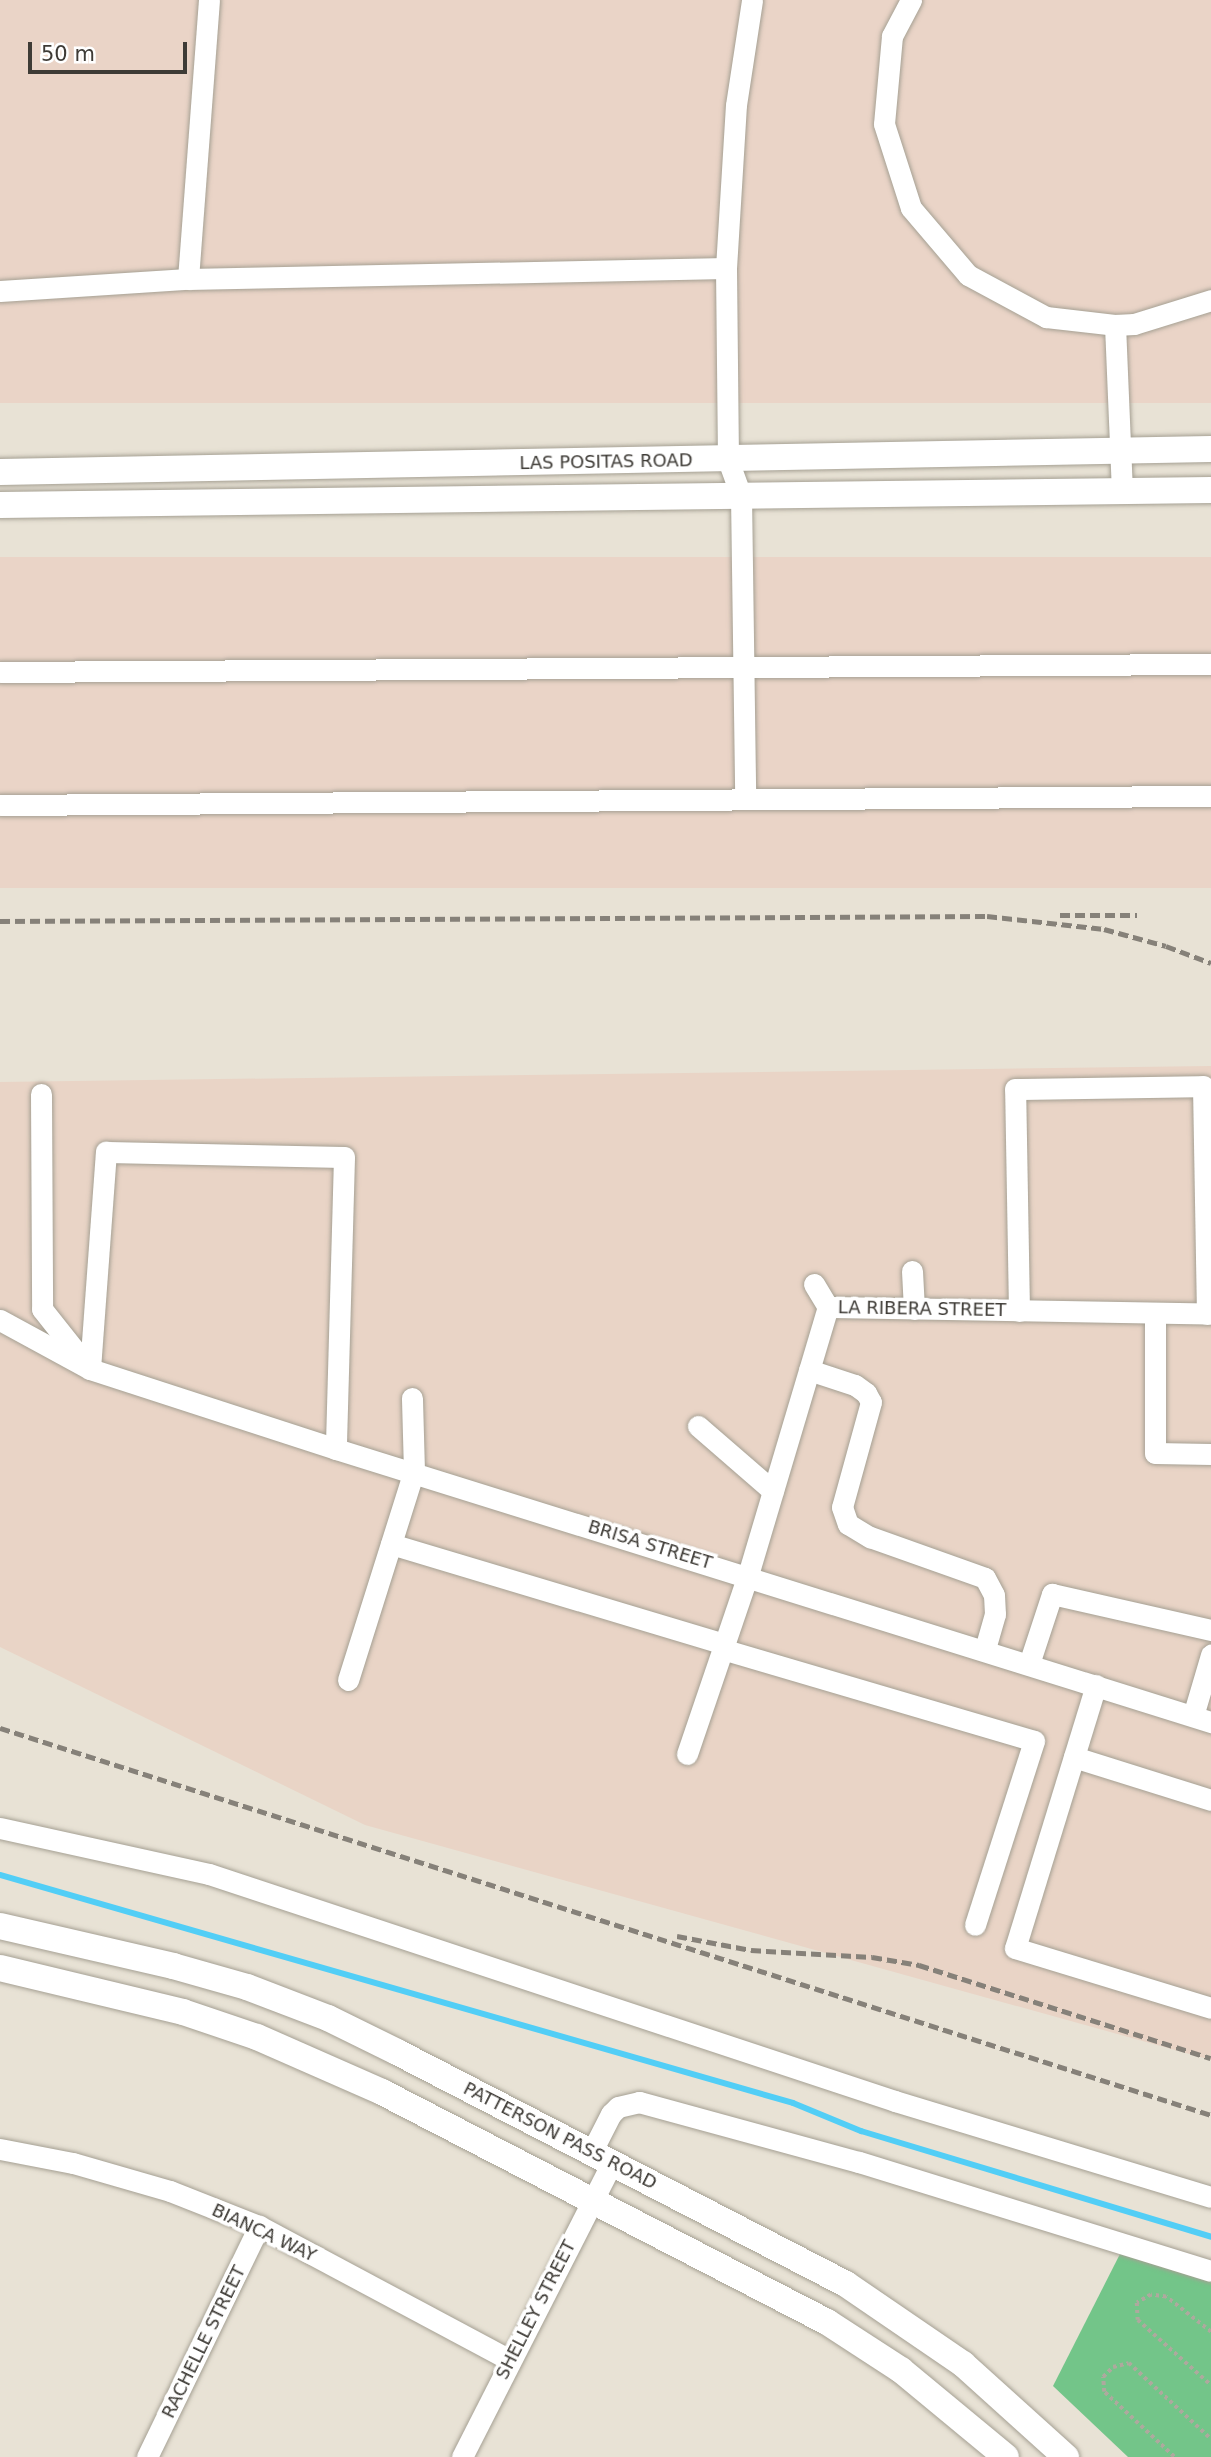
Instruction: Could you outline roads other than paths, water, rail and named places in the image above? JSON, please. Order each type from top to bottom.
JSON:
[{"type":"main road","name":"LAS POSITAS ROAD","points":[[0,472],[1211,449]]},
{"type":"main road","name":"LAS POSITAS ROAD","points":[[0,505],[1211,490]]},
{"type":"main road","name":"PATTERSON PASS ROAD","points":[[0,1926],[173,1965],[247,1987],[351,2029],[808,2263],[887,2309],[963,2364],[1066,2457]]},
{"type":"main road","points":[[0,1968],[118,1994],[257,2037],[382,2092],[788,2300],[866,2346],[936,2396],[1006,2457]]},
{"type":"street","points":[[188,279],[209,0]]},
{"type":"street","points":[[745,799],[741,495],[728,460],[726,268],[736,105],[752,0]]},
{"type":"street","points":[[911,0],[892,36],[884,124],[911,208],[968,275],[1046,317],[1115,326],[1134,324],[1211,300]]},
{"type":"street","points":[[0,291],[188,279],[726,268]]},
{"type":"street","points":[[1115,326],[1118,451],[1122,491]]},
{"type":"street","points":[[0,673],[1211,664]]},
{"type":"street","points":[[0,805],[1211,796]]},
{"type":"street","points":[[1019,1311],[1015,1089],[1203,1086],[1209,1314]]},
{"type":"street","points":[[41,1094],[42,1309],[90,1369]]},
{"type":"street","points":[[90,1369],[106,1152],[344,1157],[336,1449]]},
{"type":"street","points":[[912,1271],[914,1309]]},
{"type":"street","points":[[814,1284],[828,1307]]},
{"type":"street","name":"LA RIBERA STREET","points":[[687,1755],[748,1575],[828,1307],[1209,1314]]},
{"type":"street","points":[[1155,1313],[1155,1453],[1211,1454]]},
{"type":"street","name":"BRISA STREET","points":[[0,1320],[90,1369],[336,1449],[748,1575],[1202,1719]]},
{"type":"street","points":[[809,1370],[855,1385],[866,1393],[871,1402],[842,1507],[848,1524],[870,1537],[985,1578],[994,1595],[995,1614],[985,1650]]},
{"type":"street","points":[[348,1680],[414,1471],[412,1398]]},
{"type":"street","points":[[698,1426],[773,1492]]},
{"type":"street","points":[[391,1544],[1034,1741],[975,1925]]},
{"type":"street","points":[[1029,1664],[1052,1594],[1211,1630]]},
{"type":"street","points":[[1202,1719],[1211,1656]]},
{"type":"street","points":[[1096,1685],[1015,1948],[1211,2008]]},
{"type":"street","points":[[1073,1757],[1211,1800]]},
{"type":"street","points":[[0,1828],[209,1874],[895,2101],[1211,2197]]},
{"type":"street","name":"SHELLEY STREET","points":[[462,2457],[593,2199],[611,2114],[618,2107],[639,2102],[859,2162],[1211,2271]]},
{"type":"street","name":"BIANCA WAY","points":[[0,2149],[73,2163],[170,2191],[259,2226],[510,2360]]},
{"type":"street","name":"RACHELLE STREET","points":[[148,2457],[259,2226]]},
{"type":"waterway","points":[[0,1875],[793,2103],[861,2131],[1211,2237]]},
{"type":"railway","points":[[1060,915],[1137,915]]},
{"type":"railway","points":[[0,921],[987,916],[1104,929],[1166,946],[1211,963]]},
{"type":"railway","points":[[0,1728],[1211,2115]]},
{"type":"railway","points":[[677,1936],[751,1950],[872,1957],[919,1965],[1211,2058]]}]
